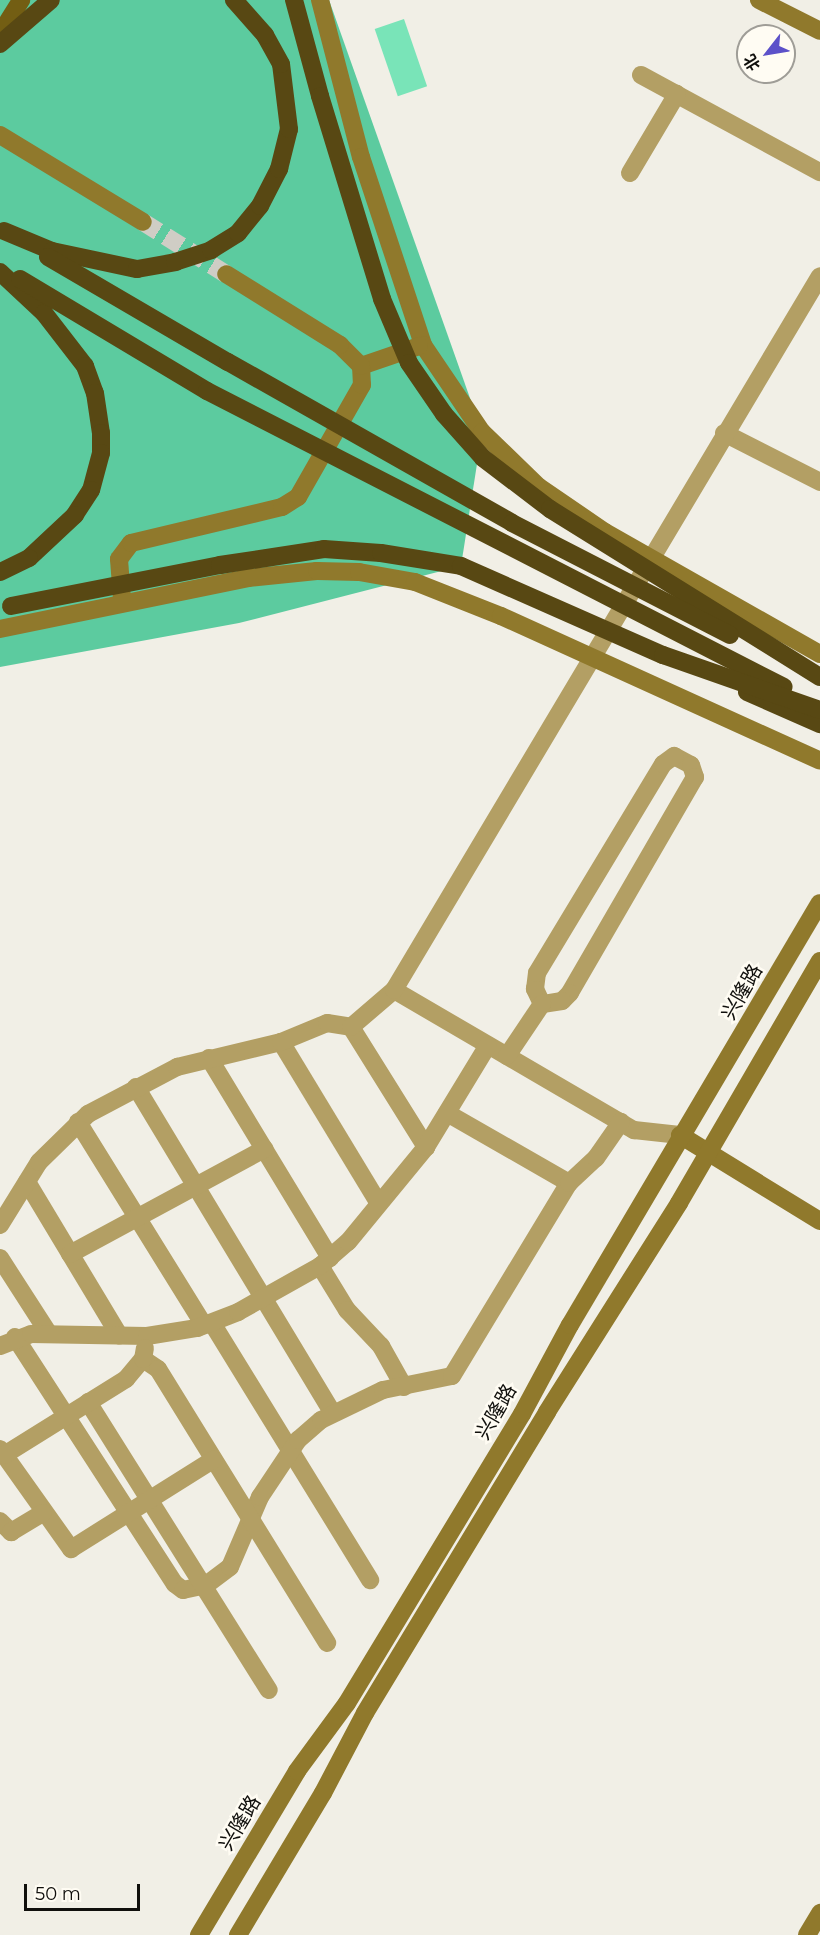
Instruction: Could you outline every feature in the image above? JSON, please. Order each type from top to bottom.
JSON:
[{"type":"highway","points":[[0,44],[51,0]]},
{"type":"highway","points":[[2,230],[52,251],[137,268],[175,262],[211,250],[238,233],[260,206],[279,169],[289,129],[281,64],[265,35],[234,0]]},
{"type":"highway","points":[[294,0],[320,96],[382,299],[410,363],[444,414],[483,458],[619,555],[820,679]]},
{"type":"highway","points":[[2,230],[228,362],[512,523],[820,679]]},
{"type":"highway","points":[[0,270],[207,391],[820,705]]},
{"type":"highway","points":[[0,270],[44,312],[85,366],[95,393],[101,433],[101,453],[91,490],[75,514],[29,558],[0,572]]},
{"type":"highway","points":[[6,607],[220,565],[324,549],[381,553],[461,566],[820,724]]},
{"type":"highway","points":[[619,555],[820,662]]},
{"type":"highway","points":[[663,655],[820,710]]},
{"type":"main road","points":[[0,34],[21,0]]},
{"type":"main road","points":[[320,0],[362,157],[423,345],[482,432],[539,486],[649,558],[820,654]]},
{"type":"main road","points":[[759,0],[820,31]]},
{"type":"main road","points":[[0,135],[143,222]]},
{"type":"main road","points":[[122,607],[119,560],[131,543],[282,507],[298,497],[362,385],[361,366],[340,345],[226,274]]},
{"type":"main road","points":[[361,366],[423,345]]},
{"type":"main road","points":[[0,630],[122,607],[248,578],[317,571],[359,572],[415,582],[593,656],[820,760]]},
{"type":"main road","name":"兴隆路","points":[[199,1935],[297,1771],[359,1683],[820,903]]},
{"type":"main road","points":[[238,1935],[528,1442],[709,1152],[820,961]]},
{"type":"main road","points":[[682,1136],[820,1221]]},
{"type":"main road","points":[[807,1935],[820,1913]]},
{"type":"street","points":[[641,75],[820,172]]},
{"type":"street","points":[[630,173],[677,94]]},
{"type":"street","points":[[351,1027],[394,990],[649,558],[820,276]]},
{"type":"street","points":[[724,433],[820,482]]},
{"type":"street","points":[[507,1056],[542,1004],[562,1001],[570,993],[695,777],[692,765],[683,758],[674,756],[663,764],[537,973],[535,989],[542,1004]]},
{"type":"street","points":[[394,990],[634,1130],[682,1136]]},
{"type":"street","points":[[0,1225],[27,1182],[57,1141],[78,1122],[136,1087],[177,1066],[281,1042],[327,1023],[351,1027],[426,1147]]},
{"type":"street","points":[[281,1042],[379,1204]]},
{"type":"street","points":[[488,1045],[426,1147],[379,1204],[325,1262],[262,1299],[208,1324],[147,1336],[49,1334],[8,1342],[65,1417],[179,1588],[206,1585],[230,1567],[248,1517],[290,1450],[332,1412],[383,1390],[452,1376],[569,1184],[596,1158],[621,1122]]},
{"type":"street","points":[[209,1058],[264,1149],[325,1262],[347,1310],[381,1346],[404,1387]]},
{"type":"street","points":[[136,1087],[332,1412]]},
{"type":"street","points":[[447,1113],[569,1184]]},
{"type":"street","points":[[78,1122],[138,1219],[290,1450],[370,1580]]},
{"type":"street","points":[[70,1254],[264,1149]]},
{"type":"street","points":[[27,1182],[119,1335]]},
{"type":"street","points":[[0,1258],[49,1334]]},
{"type":"street","points":[[147,1336],[143,1359],[126,1379],[2,1452],[70,1549],[213,1460]]},
{"type":"street","points":[[143,1359],[158,1370],[327,1643]]},
{"type":"street","points":[[88,1402],[206,1585],[269,1690]]},
{"type":"street","points":[[0,1521],[11,1532],[43,1513]]},
{"type":"green space","points":[[0,0],[329,0],[482,432],[461,566],[239,623],[0,667]]},
{"type":"green space","points":[[404,19],[427,86],[398,96],[375,29]]},
{"type":"tunnel","points":[[143,222],[226,274]]}]
